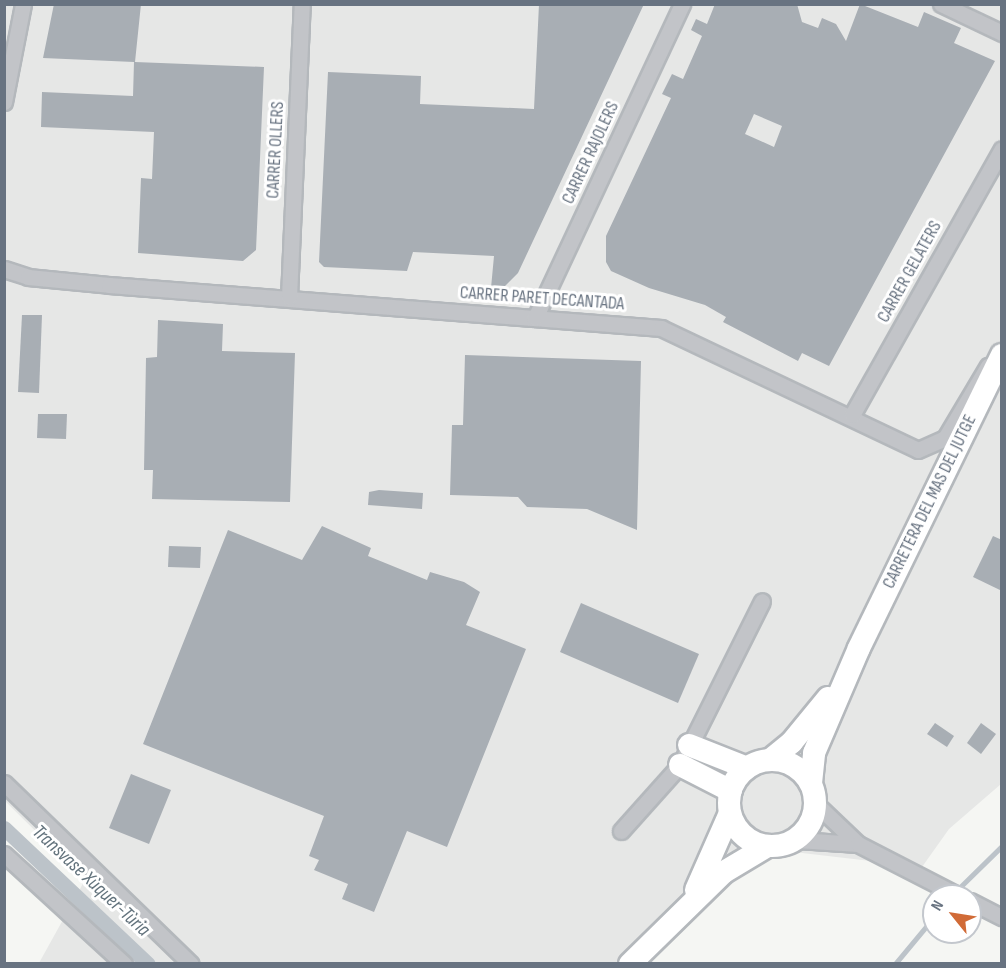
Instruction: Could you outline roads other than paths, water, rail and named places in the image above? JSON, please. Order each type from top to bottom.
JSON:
[{"type":"street","points":[[4,102],[23,4]]},
{"type":"street","name":"CARRER OLLERS","points":[[289,297],[302,4]]},
{"type":"street","name":"CARRER RAJOLERS","points":[[535,318],[682,4]]},
{"type":"street","points":[[941,4],[1002,33]]},
{"type":"street","name":"CARRER GELATERS","points":[[852,415],[1002,149]]},
{"type":"street","name":"CARRER PARET DECANTADA","points":[[4,269],[28,277],[660,328],[852,415],[906,446],[931,447],[945,438],[979,377],[1002,350]]},
{"type":"street","name":"CARRETERA DEL MAS DEL JUTGE","points":[[813,794],[814,753],[859,648],[1002,356]]},
{"type":"street","points":[[621,831],[684,755],[762,601]]},
{"type":"street","name":"CARRETERA DEL MAS DEL JUTGE","points":[[770,760],[811,722],[859,648]]},
{"type":"street","points":[[684,755],[747,768],[770,760],[794,765],[813,794],[858,844],[935,884]]},
{"type":"street","points":[[684,755],[731,791]]},
{"type":"street","points":[[688,904],[718,850],[730,813],[731,791],[747,768]]},
{"type":"street","points":[[4,783],[191,963]]},
{"type":"street","points":[[796,840],[813,820],[813,794]]},
{"type":"street","points":[[730,813],[747,839],[766,847]]},
{"type":"street","points":[[630,963],[688,904],[766,847],[796,840],[858,844]]},
{"type":"street","points":[[4,854],[124,963]]},
{"type":"street","points":[[982,907],[1002,917]]},
{"type":"waterway","name":"Transvase Xùquer-Tùria","points":[[4,828],[148,964]]},
{"type":"waterway","points":[[963,884],[1002,846]]},
{"type":"waterway","points":[[895,964],[922,931]]}]
